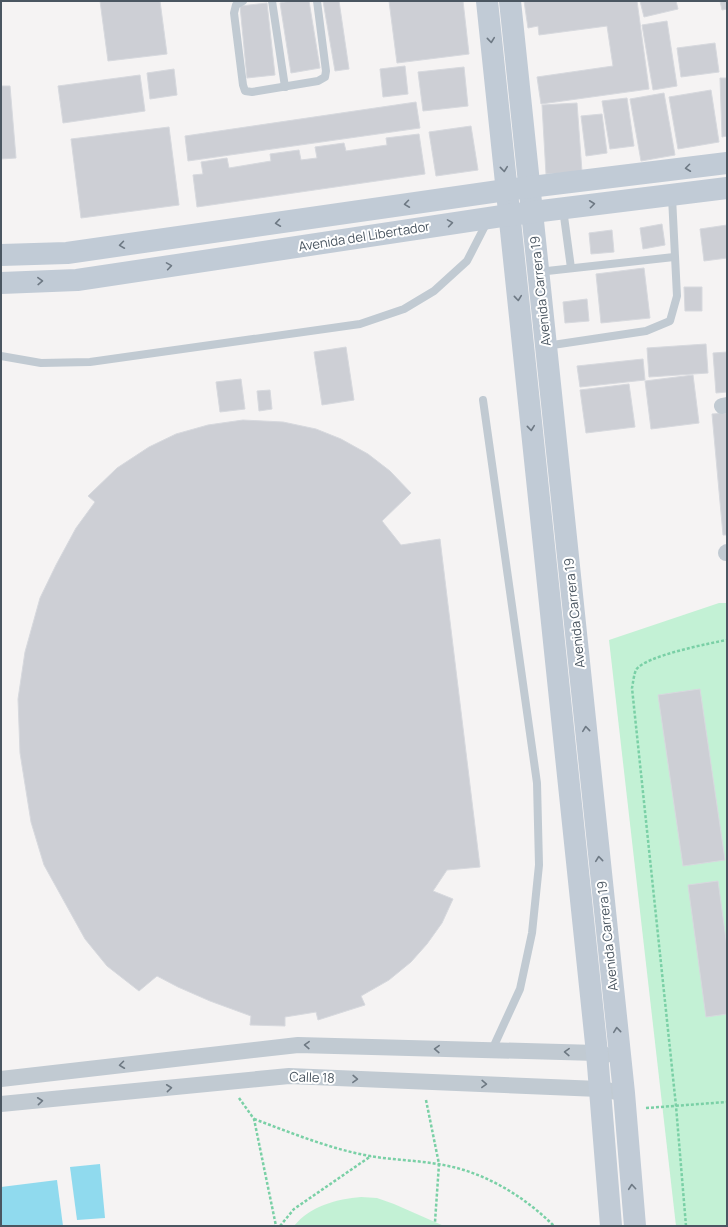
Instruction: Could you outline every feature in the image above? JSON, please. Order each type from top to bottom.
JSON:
[{"type":"main road","name":"Avenida Carrera 19","points":[[487,1],[506,190],[499,216],[597,1053],[611,1226]]},
{"type":"main road","name":"Avenida Carrera 19","points":[[510,1],[528,187],[620,1057],[635,1226]]},
{"type":"main road","name":"Avenida del Libertador","points":[[1,255],[67,253],[506,190],[727,163]]},
{"type":"main road","name":"Avenida del Libertador","points":[[1,283],[77,280],[499,216],[727,188]]},
{"type":"street","points":[[1,1079],[298,1045],[597,1053],[620,1057]]},
{"type":"street","name":"Calle 18","points":[[1,1104],[289,1076],[599,1089],[624,1101]]},
{"type":"lane","points":[[243,1],[236,5],[234,13],[242,85],[246,91],[252,92],[318,82],[325,77],[326,70],[317,1]]},
{"type":"lane","points":[[272,1],[285,87]]},
{"type":"lane","points":[[546,346],[646,331],[670,321],[677,296],[672,194]]},
{"type":"lane","points":[[563,208],[572,268]]},
{"type":"lane","points":[[1,356],[41,363],[90,362],[360,324],[404,309],[434,291],[467,261],[499,216]]},
{"type":"lane","points":[[538,272],[674,257]]},
{"type":"lane","points":[[483,400],[537,783],[540,865],[532,933],[520,989],[492,1050]]},
{"type":"path","points":[[686,1226],[676,1106],[632,688],[636,669],[645,662],[693,647],[727,640]]},
{"type":"path","points":[[227,1082],[254,1119],[276,1226]]},
{"type":"path","points":[[422,1082],[439,1164],[435,1222]]},
{"type":"path","points":[[624,1101],[676,1106],[727,1102]]},
{"type":"path","points":[[254,1119],[329,1146],[371,1156],[439,1164],[472,1172],[518,1196],[542,1214],[554,1226]]},
{"type":"path","points":[[280,1226],[294,1209],[371,1156]]},
{"type":"green space","points":[[719,603],[727,603],[727,1226],[676,1226],[609,640]]},
{"type":"green space","points":[[361,1197],[377,1198],[444,1226],[294,1226],[308,1213],[324,1205]]},
{"type":"water","points":[[100,1164],[105,1218],[77,1220],[70,1167]]},
{"type":"water","points":[[57,1180],[63,1226],[1,1226],[1,1187]]},
{"type":"building","points":[[100,1],[160,1],[167,54],[108,61]]},
{"type":"building","points":[[290,1],[309,1],[320,68],[291,73],[280,3]]},
{"type":"building","points":[[323,1],[339,1],[349,69],[335,71]]},
{"type":"building","points":[[389,1],[463,1],[469,54],[397,63]]},
{"type":"building","points":[[524,1],[637,1],[649,89],[541,104],[537,77],[613,66],[607,26],[539,35],[538,26],[528,28]]},
{"type":"building","points":[[640,1],[676,1],[678,9],[644,17]]},
{"type":"building","points":[[720,1],[727,1],[727,9],[722,10]]},
{"type":"building","points":[[267,3],[275,75],[247,78],[240,6]]},
{"type":"building","points":[[667,21],[677,86],[653,90],[642,25]]},
{"type":"building","points":[[715,43],[719,72],[681,77],[677,48]]},
{"type":"building","points":[[405,66],[408,94],[383,97],[380,69]]},
{"type":"building","points":[[464,67],[468,106],[423,111],[418,72]]},
{"type":"building","points":[[174,69],[177,95],[150,99],[147,73]]},
{"type":"building","points":[[140,75],[145,111],[63,123],[58,86]]},
{"type":"building","points":[[720,78],[727,78],[727,136],[722,137]]},
{"type":"building","points":[[1,86],[10,86],[16,158],[1,159]]},
{"type":"building","points":[[711,90],[719,142],[678,149],[669,97]]},
{"type":"building","points":[[664,93],[675,155],[641,161],[630,99]]},
{"type":"building","points":[[627,98],[634,146],[610,149],[602,101]]},
{"type":"building","points":[[416,102],[420,128],[188,161],[185,136]]},
{"type":"building","points":[[577,103],[582,172],[546,174],[542,105]]},
{"type":"building","points":[[602,114],[607,153],[586,156],[581,116]]},
{"type":"building","points":[[471,126],[478,170],[436,176],[429,132]]},
{"type":"building","points":[[169,127],[179,205],[81,218],[71,139]]},
{"type":"building","points":[[419,134],[425,174],[197,207],[193,175],[203,174],[201,162],[227,158],[229,168],[271,161],[270,154],[299,150],[301,160],[317,158],[315,147],[344,143],[346,151],[387,145],[386,138]]},
{"type":"building","points":[[662,224],[665,245],[643,249],[640,228]]},
{"type":"building","points":[[727,225],[727,258],[704,261],[700,229]]},
{"type":"building","points":[[612,230],[614,252],[591,254],[589,233]]},
{"type":"building","points":[[644,268],[650,318],[601,323],[596,274]]},
{"type":"building","points":[[684,287],[702,287],[702,311],[685,311]]},
{"type":"building","points":[[587,299],[589,321],[565,323],[563,302]]},
{"type":"building","points":[[706,344],[708,373],[649,377],[647,348]]},
{"type":"building","points":[[346,347],[354,400],[322,405],[314,352]]},
{"type":"building","points":[[727,352],[727,392],[716,393],[713,353]]},
{"type":"building","points":[[643,359],[645,380],[580,387],[577,366]]},
{"type":"building","points":[[693,375],[699,423],[651,429],[645,381]]},
{"type":"building","points":[[241,379],[245,409],[220,412],[216,382]]},
{"type":"building","points":[[629,384],[635,427],[586,433],[580,390]]},
{"type":"building","points":[[270,390],[272,409],[259,411],[257,391]]},
{"type":"building","points":[[727,413],[727,535],[723,535],[712,414]]},
{"type":"building","points":[[243,420],[283,422],[316,429],[341,439],[368,454],[390,471],[411,493],[382,521],[401,545],[440,539],[480,867],[447,870],[433,891],[453,899],[442,923],[427,944],[411,962],[389,980],[361,996],[365,1005],[318,1020],[316,1012],[285,1017],[285,1026],[250,1025],[251,1016],[210,1001],[157,976],[139,991],[107,966],[85,939],[44,865],[31,822],[20,753],[18,699],[25,652],[40,598],[76,528],[95,502],[88,496],[117,468],[149,447],[176,434],[208,425]]},
{"type":"building","points":[[700,689],[725,860],[683,866],[658,695]]},
{"type":"building","points":[[718,881],[727,947],[727,1014],[706,1017],[688,885]]}]
